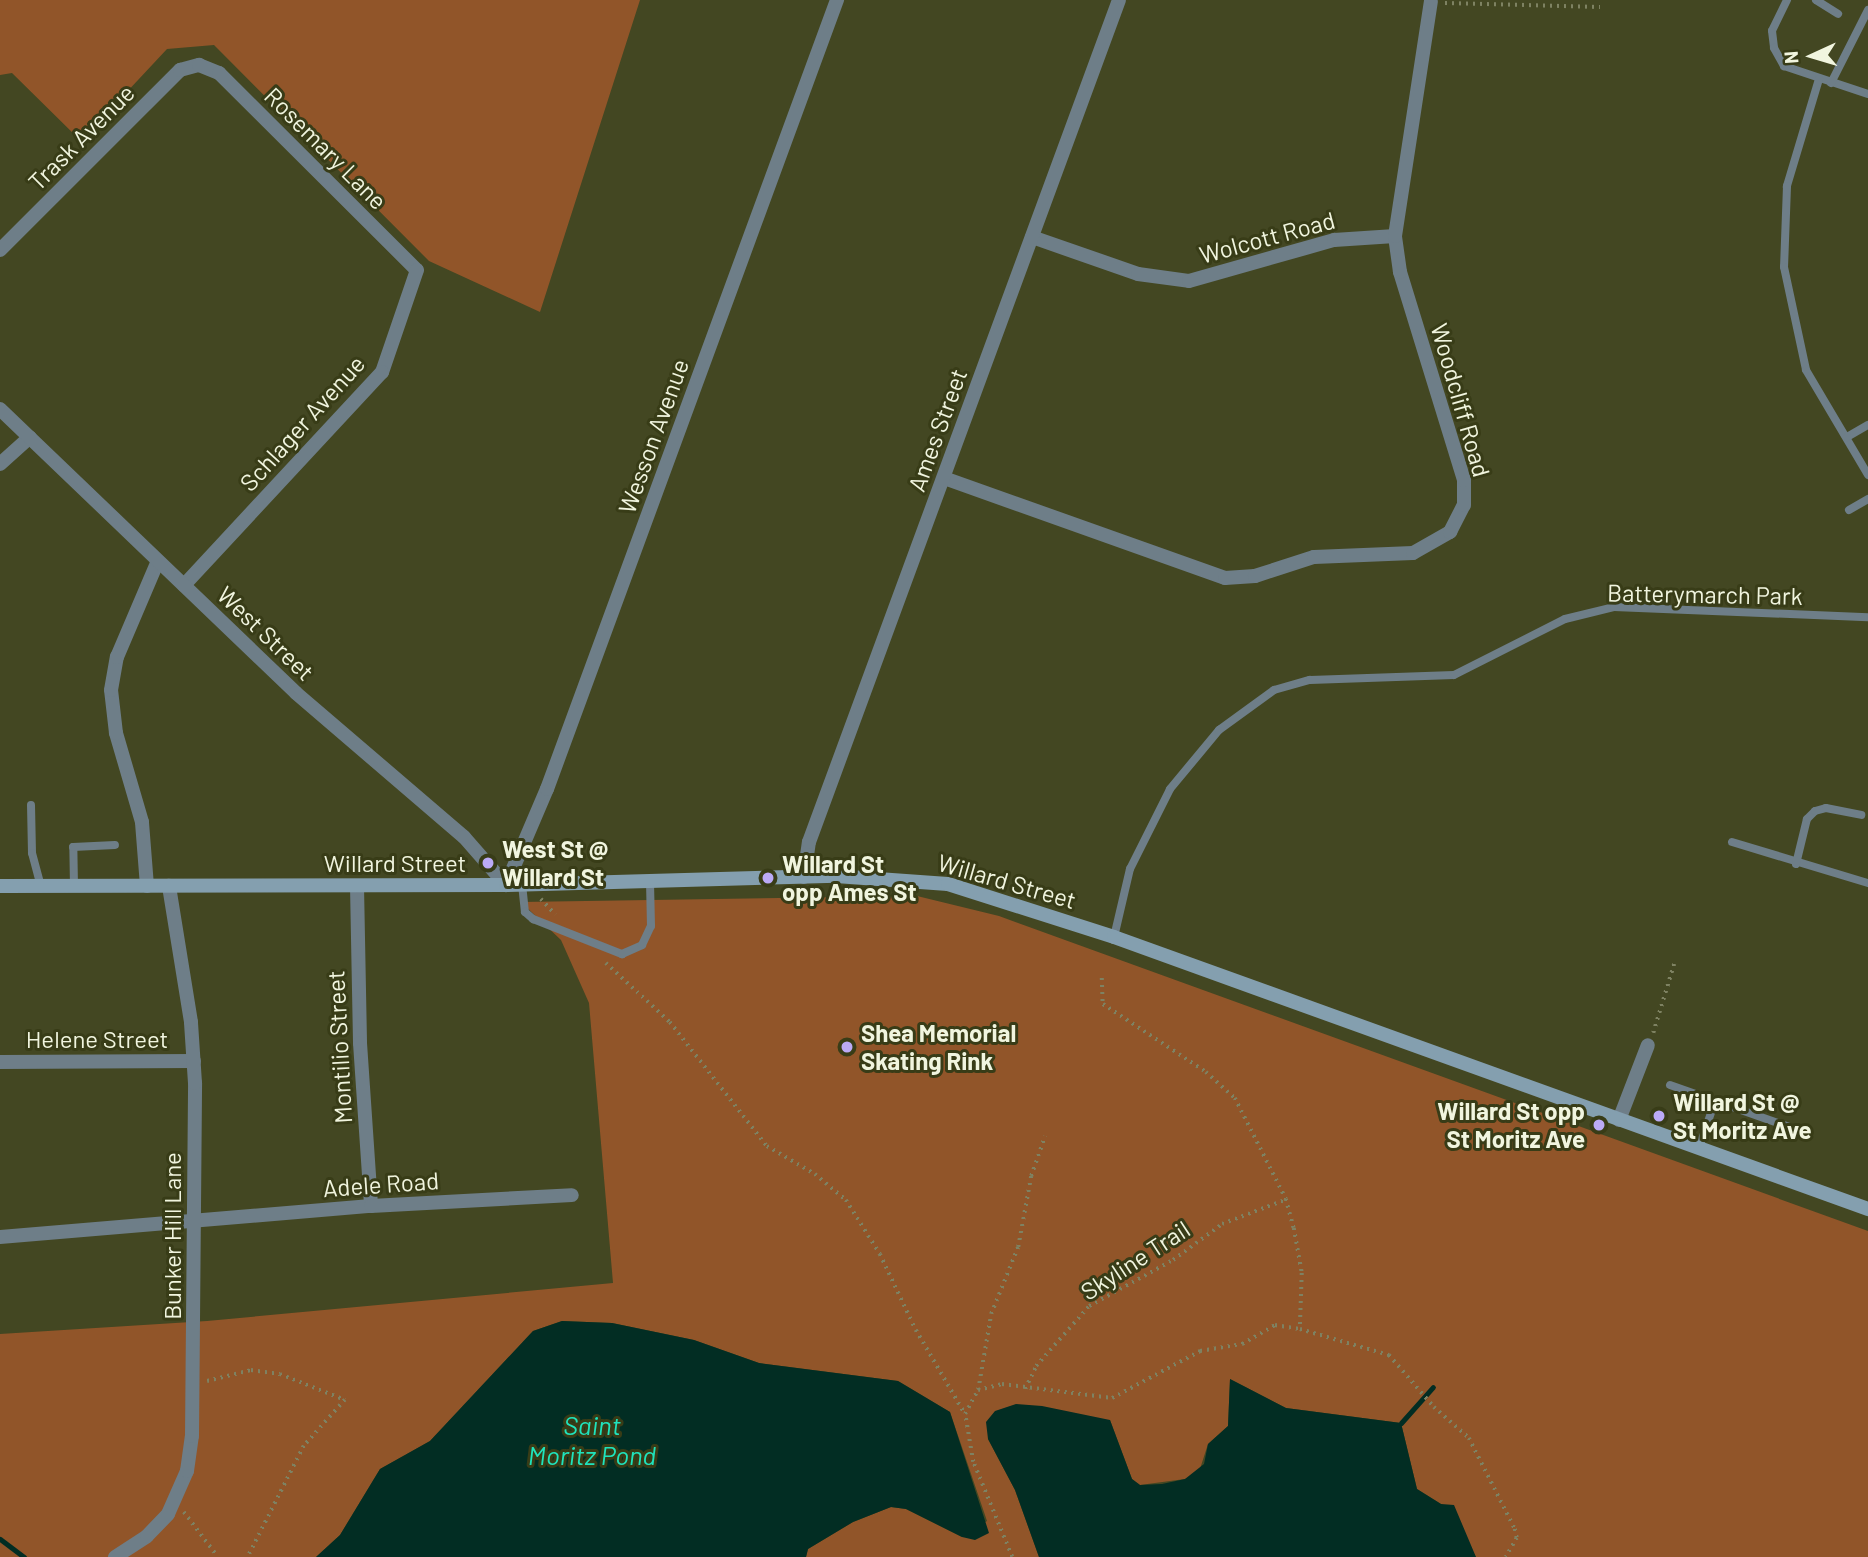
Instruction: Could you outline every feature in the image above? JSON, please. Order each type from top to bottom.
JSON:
[{"type":"main road","name":"Willard Street","points":[[0,886],[506,885],[804,877],[891,877],[948,884],[1114,937],[1868,1209]]},
{"type":"street","name":"Wesson Avenue","points":[[506,885],[552,776],[837,0]]},
{"type":"street","name":"Ames Street","points":[[804,877],[809,842],[1119,0]]},
{"type":"street","name":"Woodcliff Road","points":[[944,478],[1225,578],[1255,576],[1314,557],[1403,555],[1433,545],[1456,524],[1465,488],[1400,272],[1395,236],[1431,2]]},
{"type":"street","name":"Trask Avenue","points":[[0,250],[180,70],[199,65]]},
{"type":"street","name":"Rosemary Lane","points":[[199,65],[219,74],[416,270]]},
{"type":"street","name":"Wolcott Road","points":[[1032,237],[1138,274],[1189,281],[1334,240],[1395,236]]},
{"type":"street","name":"Schlager Avenue","points":[[184,585],[383,372],[416,270]]},
{"type":"street","name":"West Street","points":[[2,415],[30,437],[296,693],[452,826],[506,885]]},
{"type":"street","points":[[0,464],[30,437]]},
{"type":"street","points":[[147,886],[142,822],[116,733],[111,690],[117,657],[159,561]]},
{"type":"street","name":"Bunker Hill Lane","points":[[115,1557],[154,1530],[175,1503],[190,1454],[195,1384],[194,1061],[169,886]]},
{"type":"street","name":"Montilio Street","points":[[356,886],[360,1043],[371,1206]]},
{"type":"street","points":[[1619,1120],[1648,1045]]},
{"type":"street","name":"Helene Street","points":[[0,1062],[194,1061]]},
{"type":"street","name":"Adele Road","points":[[0,1237],[371,1206],[572,1195]]},
{"type":"lane","points":[[1787,0],[1774,24],[1775,52],[1788,69],[1868,94]]},
{"type":"lane","points":[[1816,0],[1838,14]]},
{"type":"lane","points":[[1831,83],[1868,10]]},
{"type":"lane","points":[[1819,79],[1787,186],[1783,257],[1793,326],[1806,370],[1868,475]]},
{"type":"lane","points":[[1847,437],[1868,425]]},
{"type":"lane","points":[[1849,510],[1868,499]]},
{"type":"lane","name":"Batterymarch Park","points":[[1114,937],[1130,869],[1170,789],[1219,730],[1274,690],[1310,680],[1454,675],[1565,619],[1615,607],[1868,617]]},
{"type":"lane","points":[[31,805],[33,853],[41,886]]},
{"type":"lane","points":[[1796,864],[1807,819],[1815,811],[1826,808],[1861,815]]},
{"type":"lane","points":[[1732,842],[1796,864],[1868,883]]},
{"type":"lane","points":[[74,886],[73,847],[115,845]]},
{"type":"lane","points":[[525,884],[525,912],[533,919],[622,954],[642,946],[651,926],[650,881]]},
{"type":"lane","points":[[1670,1085],[1789,1127]]},
{"type":"lane","points":[[1699,1148],[1715,1101]]},
{"type":"path","points":[[1431,2],[1600,7]]},
{"type":"path","points":[[525,884],[558,918]]},
{"type":"path","points":[[605,961],[670,1022],[767,1146],[815,1174],[846,1200],[880,1254],[916,1330],[965,1414],[974,1462],[1012,1557]]},
{"type":"path","points":[[1648,1045],[1674,964]]},
{"type":"path","points":[[1102,978],[1103,1004],[1206,1072],[1235,1098],[1286,1199],[1301,1273],[1300,1329]]},
{"type":"path","points":[[965,1414],[978,1390],[991,1314],[1018,1247],[1031,1176],[1045,1136]]},
{"type":"path","name":"Skyline Trail","points":[[1025,1389],[1036,1366],[1089,1306],[1173,1261],[1222,1223],[1286,1199]]},
{"type":"path","points":[[978,1390],[1002,1384],[1112,1398],[1200,1351],[1242,1344],[1254,1333],[1275,1325],[1300,1329],[1389,1355],[1434,1407],[1469,1438],[1506,1505],[1517,1538],[1506,1557]]},
{"type":"path","points":[[195,1384],[251,1370],[280,1374],[345,1400],[304,1446],[248,1557]]},
{"type":"path","points":[[175,1503],[218,1557]]},
{"type":"shaded area","points":[[0,0],[640,0],[540,312],[429,261],[214,45],[167,49],[81,141],[12,73],[0,75]]},
{"type":"shaded area","points":[[917,896],[999,916],[1868,1231],[1868,1557],[1476,1557],[1441,1504],[1417,1489],[1401,1423],[1286,1408],[1230,1379],[1228,1426],[1208,1444],[1199,1472],[1185,1479],[1140,1485],[1132,1479],[1110,1420],[988,1439],[1015,1490],[1039,1557],[806,1557],[808,1549],[853,1522],[891,1507],[906,1509],[962,1537],[987,1521],[950,1412],[898,1381],[759,1363],[694,1340],[612,1323],[562,1321],[533,1331],[430,1441],[380,1469],[340,1535],[316,1557],[0,1557],[0,1334],[207,1321],[613,1283],[589,1003],[561,940],[521,902]]},
{"type":"water","name":"Saint Moritz Pond","points":[[562,1321],[612,1323],[694,1340],[759,1363],[898,1381],[950,1412],[989,1533],[975,1540],[962,1537],[906,1509],[891,1507],[853,1522],[808,1549],[806,1557],[316,1557],[340,1535],[380,1469],[430,1441],[533,1331]]},
{"type":"water","points":[[1230,1379],[1286,1408],[1401,1423],[1417,1489],[1441,1504],[1454,1505],[1476,1557],[1039,1557],[1015,1490],[988,1439],[986,1422],[995,1411],[1016,1404],[1042,1406],[1110,1420],[1132,1479],[1140,1485],[1162,1484],[1185,1479],[1204,1464],[1208,1444],[1228,1426]]},
{"type":"waterway","points":[[1401,1423],[1433,1387]]},
{"type":"waterway","points":[[0,1539],[24,1557]]},
{"type":"place","name":"West St @ Willard St","points":[[488,863]]},
{"type":"place","name":"Willard St opp Ames St","points":[[768,878]]},
{"type":"place","name":"Shea Memorial Skating Rink","points":[[847,1047]]},
{"type":"place","name":"Willard St @ St Moritz Ave","points":[[1659,1116]]},
{"type":"place","name":"Willard St opp St Moritz Ave","points":[[1599,1125]]}]
